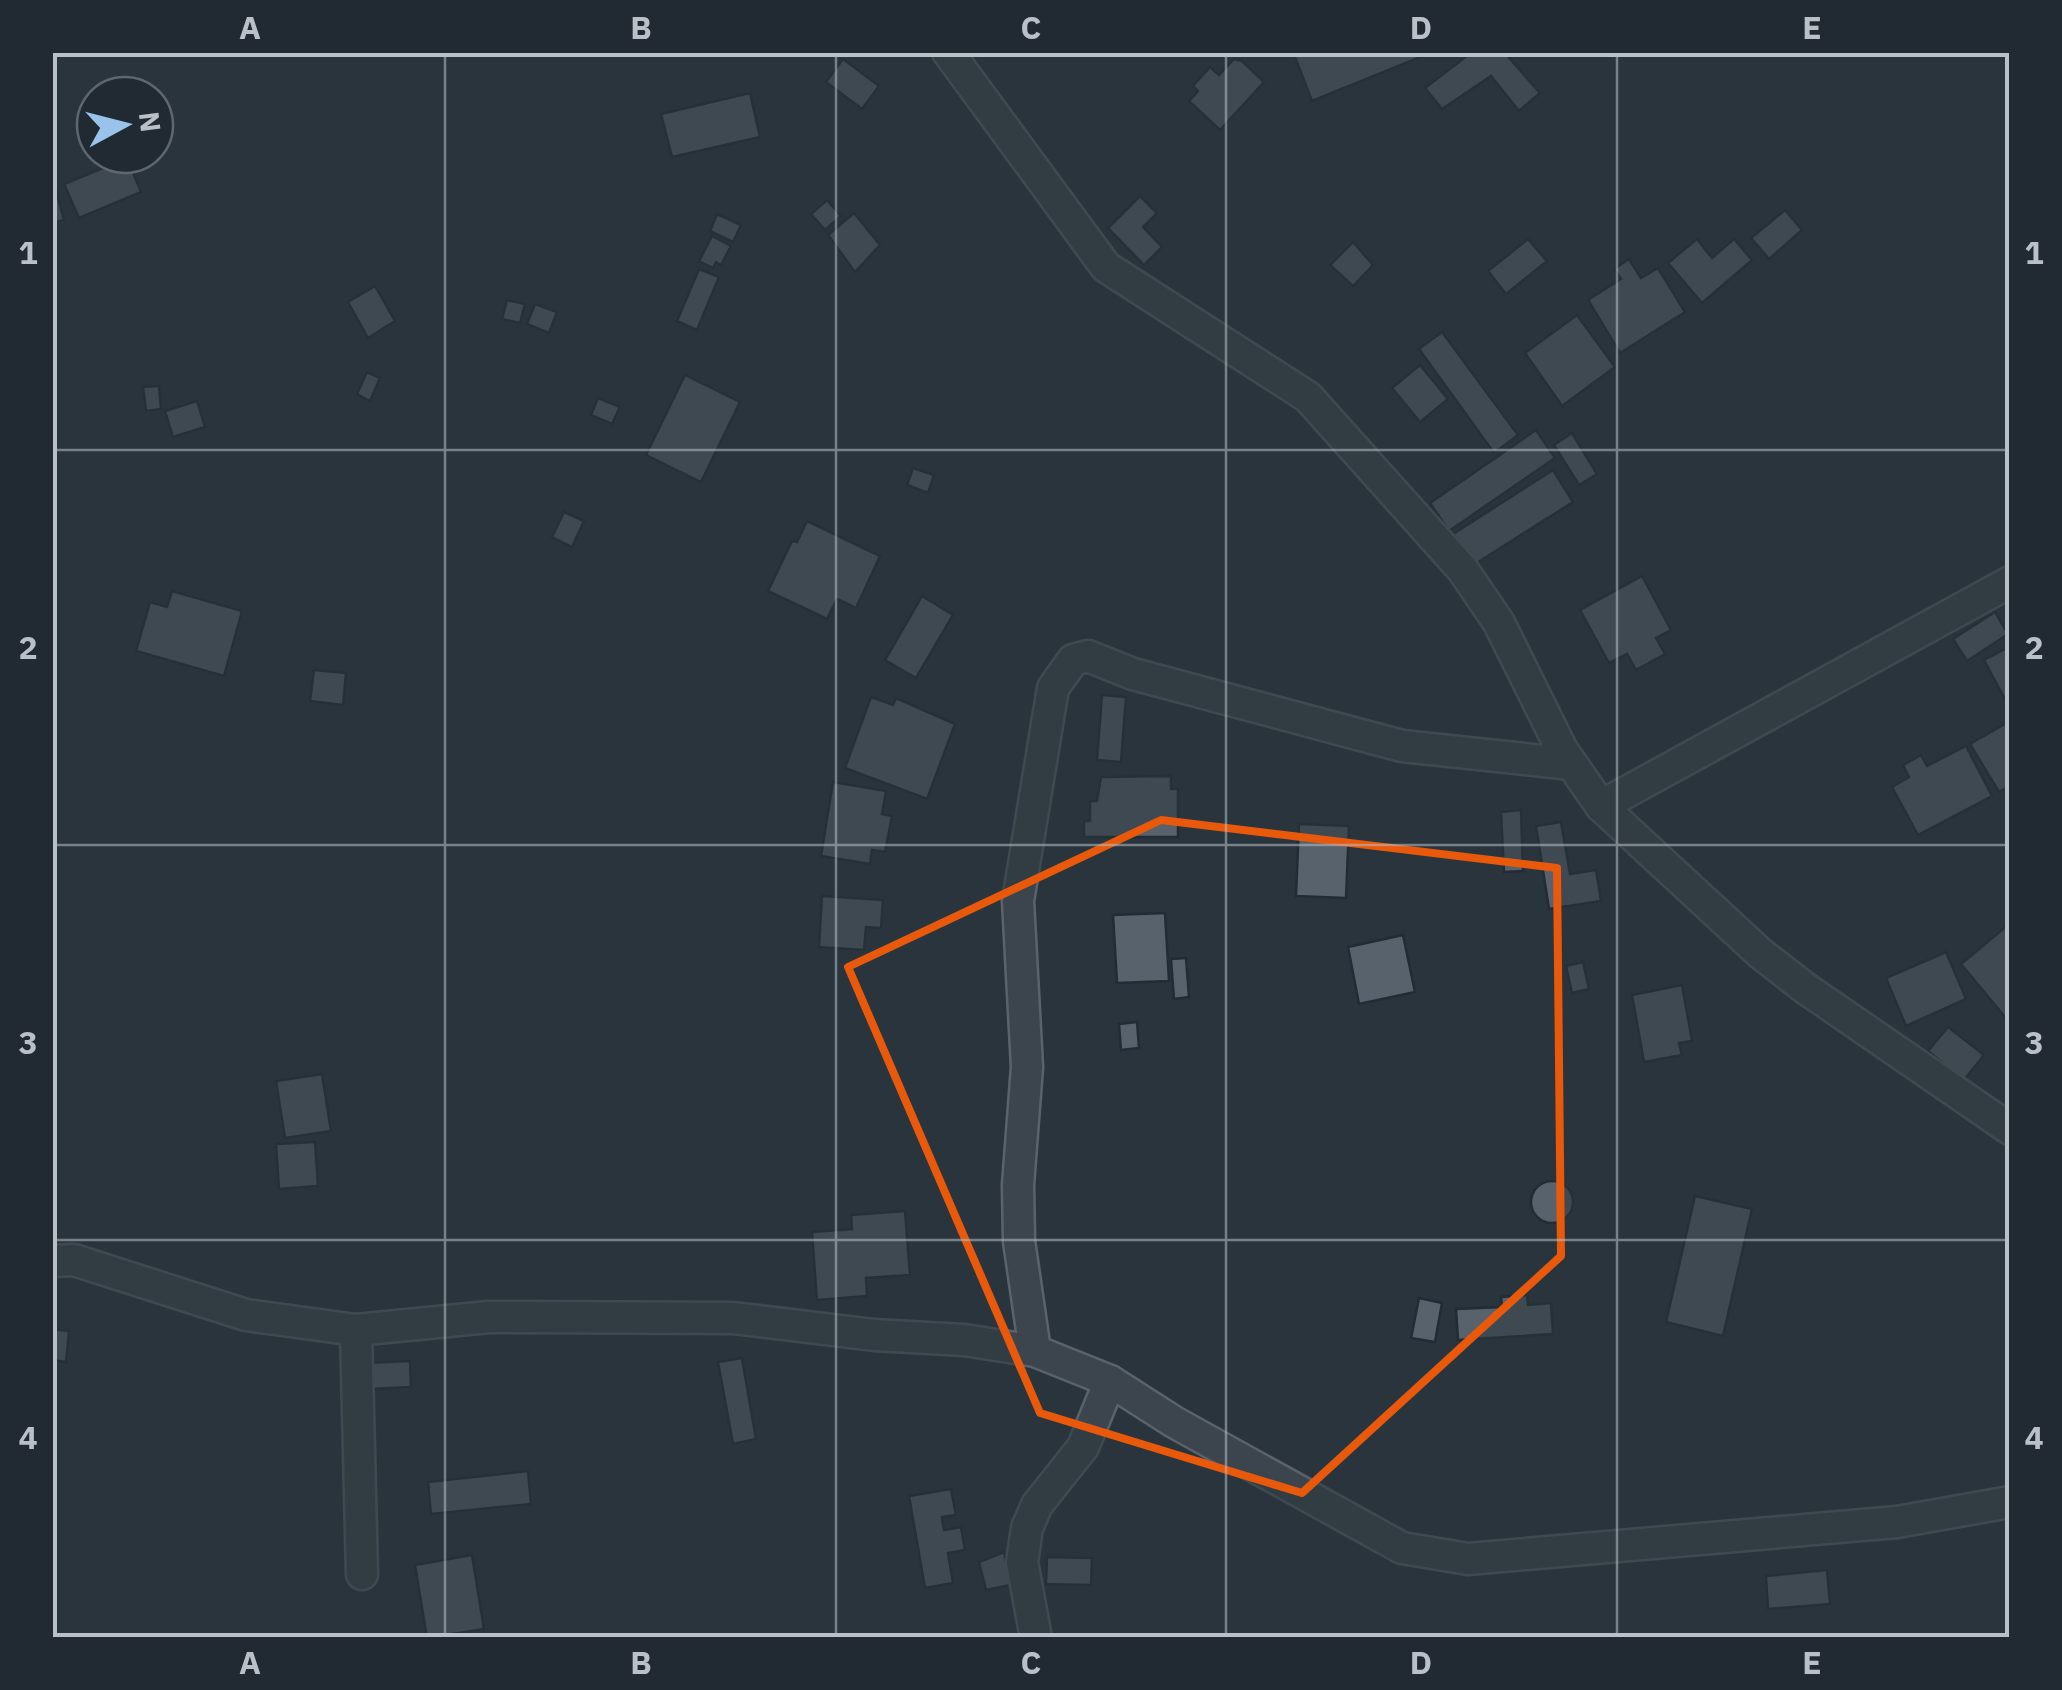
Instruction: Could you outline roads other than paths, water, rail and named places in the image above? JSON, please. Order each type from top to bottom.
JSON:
[{"type":"street","points":[[948,52],[1106,268],[1308,398],[1462,570],[1499,622],[1571,764],[1601,806],[1760,953],[1820,999],[2010,1129]]},
{"type":"street","points":[[1601,806],[2010,582]]},
{"type":"street","points":[[1035,1351],[1020,1242],[1018,1185],[1027,1067],[1018,900],[1053,688],[1073,660],[1088,656],[1134,674],[1402,746],[1571,764]]},
{"type":"street","points":[[52,1260],[74,1260],[246,1314],[356,1330],[489,1318],[733,1318],[874,1335],[964,1340],[1035,1351],[1110,1381],[1174,1422],[1402,1548],[1468,1560],[1897,1522],[2010,1502]]},
{"type":"street","points":[[356,1330],[362,1574]]},
{"type":"street","points":[[1036,1638],[1022,1562],[1027,1528],[1037,1506],[1084,1447],[1110,1381]]}]
